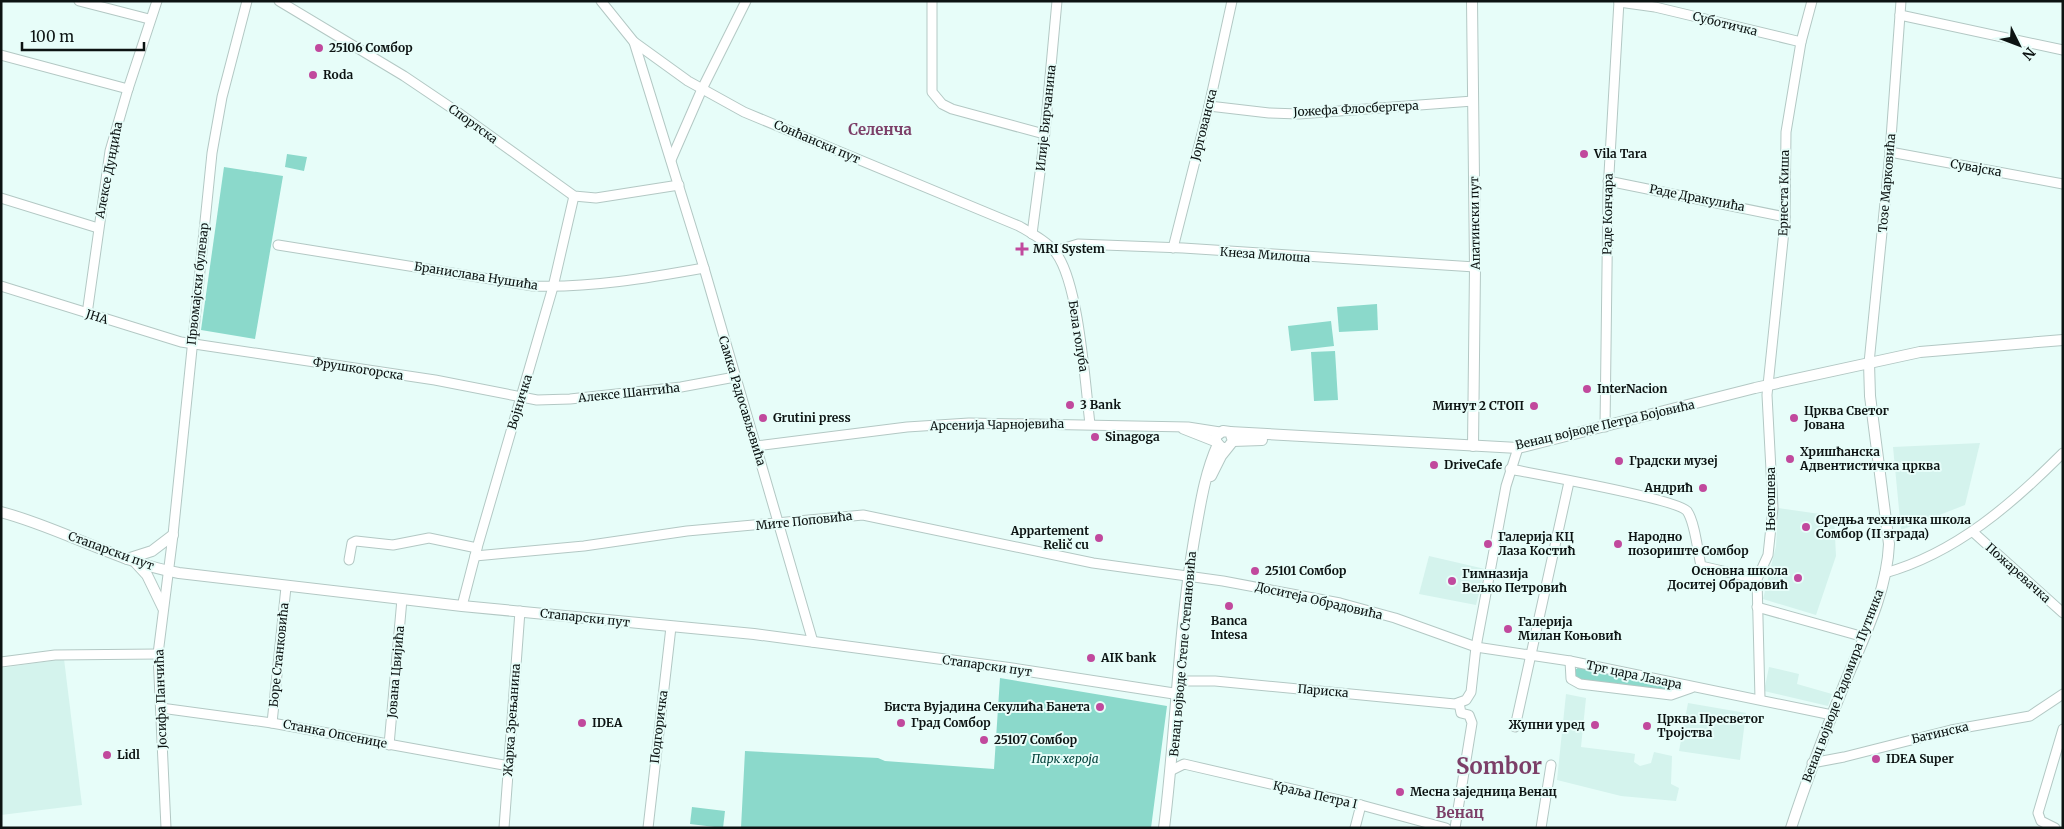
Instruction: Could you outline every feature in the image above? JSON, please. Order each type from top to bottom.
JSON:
[{"type":"main road","name":"Апатински пут","points":[[1472,1],[1475,267],[1473,446]]},
{"type":"main road","name":"Венац војводе Петра Бојовића","points":[[1224,440],[1268,439],[1277,435],[1518,448],[1869,363],[1952,348],[2063,340]]},
{"type":"main road","name":"Венац војводе Радомира Путника","points":[[1790,828],[1812,763],[1864,637],[1885,573],[1889,544],[1870,396],[1869,363]]},
{"type":"main road","name":"Венац војводе Степе Степановића","points":[[1164,828],[1174,750],[1178,681],[1188,576],[1205,482],[1210,477],[1224,440]]},
{"type":"main road","name":"Стапарски пут","points":[[1,512],[26,518],[130,560],[168,571],[286,587],[813,642],[1010,668],[1177,694]]},
{"type":"main road","points":[[163,608],[148,575],[130,560],[152,550],[173,535]]},
{"type":"street","points":[[79,1],[149,19]]},
{"type":"street","name":"Алексе Дундића","points":[[87,314],[110,151],[149,19],[157,1]]},
{"type":"street","name":"Првомајски булевар","points":[[168,571],[212,153],[222,97],[247,1]]},
{"type":"street","name":"Спортска","points":[[279,1],[376,58],[445,103],[574,196]]},
{"type":"street","name":"Сонћански пут","points":[[601,1],[634,42],[702,90],[744,112],[1019,226],[1055,251]]},
{"type":"street","points":[[671,160],[702,90],[746,1]]},
{"type":"street","points":[[932,1],[932,92],[937,99],[952,109],[1044,134]]},
{"type":"street","name":"Илије Бирчанина","points":[[1032,234],[1057,1]]},
{"type":"street","name":"Јоргованска","points":[[1173,248],[1209,106],[1232,1]]},
{"type":"street","name":"Ернеста Киша","points":[[1768,386],[1785,216],[1786,132],[1801,42],[1812,1]]},
{"type":"street","name":"Тозе Марковића","points":[[1869,363],[1890,152],[1901,1]]},
{"type":"street","name":"Суботичка","points":[[1619,2],[1655,7],[1801,42]]},
{"type":"street","name":"Раде Кончара","points":[[1606,427],[1608,181],[1619,2]]},
{"type":"street","points":[[1900,15],[2063,50]]},
{"type":"street","name":"Самка Радосављевића","points":[[634,42],[704,268],[813,642]]},
{"type":"street","points":[[1,55],[128,89]]},
{"type":"street","name":"Јожефа Флосбергера","points":[[1209,106],[1269,113],[1330,113],[1473,101]]},
{"type":"street","name":"Сувајска","points":[[1890,152],[2063,184]]},
{"type":"street","name":"Раде Дракулића","points":[[1608,181],[1785,216]]},
{"type":"street","points":[[574,196],[596,198],[679,185]]},
{"type":"street","name":"Војничка","points":[[462,606],[553,287],[574,196]]},
{"type":"street","points":[[1,198],[98,228]]},
{"type":"street","name":"Кнеза Милоша","points":[[1055,251],[1078,244],[1173,248],[1475,267]]},
{"type":"street","name":"Бранислава Нушића","points":[[278,245],[533,286],[553,287],[653,278],[704,268]]},
{"type":"street","name":"Бела голуба","points":[[1055,251],[1064,266],[1075,308],[1090,424]]},
{"type":"street","name":"ЈНА","points":[[1,286],[87,314],[193,344]]},
{"type":"street","name":"Фрушкогорска","points":[[193,344],[434,380],[522,397]]},
{"type":"street","name":"Алексе Шантића","points":[[522,397],[551,401],[681,387],[735,378]]},
{"type":"street","name":"Његошева","points":[[1760,699],[1756,579],[1768,555],[1773,508],[1768,386]]},
{"type":"street","name":"Арсенија Чарнојевића","points":[[756,446],[907,427],[951,424],[1090,424],[1179,427],[1224,440]]},
{"type":"street","points":[[1455,828],[1472,724],[1469,715],[1460,713],[1462,702],[1470,692],[1476,647],[1510,469],[1518,448]]},
{"type":"street","points":[[1885,573],[1902,568],[1973,532],[2005,508],[2063,454]]},
{"type":"street","points":[[1510,469],[1617,490],[1682,507],[1688,513],[1701,566],[1756,579]]},
{"type":"street","points":[[1515,727],[1569,482]]},
{"type":"street","name":"Мите Поповића","points":[[349,560],[352,543],[356,541],[393,544],[429,538],[476,552],[584,546],[687,531],[863,515],[1093,563],[1188,576]]},
{"type":"street","name":"Пожаревачка","points":[[1973,532],[2063,613]]},
{"type":"street","name":"Јосифа Панчића","points":[[166,828],[158,654],[168,571]]},
{"type":"street","name":"Доситеја Обрадовића","points":[[1188,576],[1340,603],[1395,618],[1476,647],[1570,661]]},
{"type":"street","name":"Боре Станковића","points":[[272,722],[286,587]]},
{"type":"street","name":"Јована Цвијића","points":[[390,744],[402,599]]},
{"type":"street","points":[[1757,606],[1864,637]]},
{"type":"street","name":"Жарка Зрењанина","points":[[504,828],[520,611]]},
{"type":"street","name":"Подгоричка","points":[[648,828],[671,627]]},
{"type":"street","points":[[1,662],[55,655],[158,654]]},
{"type":"street","name":"Трг цара Лазара","points":[[1691,688],[1670,696],[1580,684],[1571,679],[1570,661],[1691,688],[1760,699],[1832,715]]},
{"type":"street","name":"Париска","points":[[1178,681],[1215,681],[1462,702]]},
{"type":"street","name":"Батинска","points":[[1812,763],[1844,757],[1951,730],[2030,716],[2063,694]]},
{"type":"street","name":"Станка Опсенице","points":[[161,708],[272,722],[509,766]]},
{"type":"street","points":[[2055,828],[2041,821],[2038,812],[2063,729]]},
{"type":"street","points":[[1172,770],[1184,764],[1174,750]]},
{"type":"street","name":"Краља Петра I","points":[[1184,764],[1361,805],[1446,828]]},
{"type":"street","points":[[1541,828],[1551,765]]},
{"type":"street","points":[[1355,828],[1361,805]]},
{"type":"shaded area","points":[[1980,443],[1965,505],[1901,530],[1893,447]]},
{"type":"shaded area","points":[[1778,508],[1834,516],[1836,556],[1816,615],[1763,599],[1776,546]]},
{"type":"shaded area","name":"Гимназија Вељко Петровић","points":[[1429,556],[1485,569],[1476,605],[1419,594]]},
{"type":"shaded area","points":[[64,659],[82,805],[1,815],[1,668]]},
{"type":"shaded area","points":[[1769,667],[1799,674],[1797,684],[1832,694],[1828,706],[1764,691]]},
{"type":"shaded area","points":[[1566,694],[1586,698],[1581,747],[1635,754],[1634,762],[1640,766],[1651,763],[1654,752],[1672,756],[1671,784],[1679,788],[1676,801],[1621,796],[1557,780]]},
{"type":"shaded area","points":[[1688,703],[1746,713],[1740,760],[1679,751]]},
{"type":"green space","points":[[287,154],[307,157],[304,171],[285,167]]},
{"type":"green space","points":[[224,167],[283,176],[255,339],[201,330]]},
{"type":"green space","points":[[1377,304],[1378,330],[1339,332],[1337,307]]},
{"type":"green space","points":[[1331,321],[1334,346],[1291,351],[1288,326]]},
{"type":"green space","points":[[1335,351],[1338,400],[1314,401],[1311,352]]},
{"type":"green space","points":[[1580,666],[1669,685],[1671,689],[1668,692],[1580,682],[1574,677],[1574,671]]},
{"type":"green space","name":"Парк хероја","points":[[1000,678],[1167,706],[1151,828],[741,828],[745,751],[878,758],[885,761],[994,769]]},
{"type":"green space","points":[[692,807],[725,811],[723,828],[690,824]]},
{"type":"place","name":"25106 Сомбор","points":[[319,48]]},
{"type":"place","name":"Roda","points":[[313,75]]},
{"type":"place","name":"Vila Tara","points":[[1584,154]]},
{"type":"place","name":"MRI System","points":[[1022,249]]},
{"type":"place","name":"InterNacion","points":[[1587,389]]},
{"type":"place","name":"3 Bank","points":[[1070,405]]},
{"type":"place","name":"Минут 2 СТОП","points":[[1534,406]]},
{"type":"place","name":"Grutini press","points":[[763,418]]},
{"type":"place","name":"Црква Светог Јована","points":[[1794,418]]},
{"type":"place","name":"Sinagoga","points":[[1095,437]]},
{"type":"place","name":"Хришћанска Адвентистичка црква","points":[[1790,459]]},
{"type":"place","name":"Градски музеј","points":[[1619,461]]},
{"type":"place","name":"DriveCafe","points":[[1434,465]]},
{"type":"place","name":"Андрић","points":[[1703,488]]},
{"type":"place","name":"Средња техничка школа Сомбор (II зграда)","points":[[1806,527]]},
{"type":"place","name":"Appartement Relič cu","points":[[1099,538]]},
{"type":"place","name":"Галерија КЦ Лаза Костић","points":[[1488,544]]},
{"type":"place","name":"Народно позориште Сомбор","points":[[1618,544]]},
{"type":"place","name":"25101 Сомбор","points":[[1255,571]]},
{"type":"place","name":"Основна школа Доситеј Обрадовић","points":[[1798,578]]},
{"type":"place","name":"Гимназија Вељко Петровић","points":[[1452,581]]},
{"type":"place","name":"Banca Intesa","points":[[1229,606]]},
{"type":"place","name":"Галерија Милан Коњовић","points":[[1508,629]]},
{"type":"place","name":"AIK bank","points":[[1091,658]]},
{"type":"place","name":"Биста Вујадина Секулића Банета","points":[[1100,707]]},
{"type":"place","name":"IDEA","points":[[582,723]]},
{"type":"place","name":"Град Сомбор","points":[[901,723]]},
{"type":"place","name":"Жупни уред","points":[[1595,725]]},
{"type":"place","name":"Црква Пресветог Тројства","points":[[1647,726]]},
{"type":"place","name":"25107 Сомбор","points":[[984,740]]},
{"type":"place","name":"Lidl","points":[[107,755]]},
{"type":"place","name":"IDEA Super","points":[[1876,759]]},
{"type":"place","name":"Месна заједница Венац","points":[[1400,792]]},
{"type":"district","name":"Селенча","points":[[880,130]]},
{"type":"district","name":"Sombor","points":[[1499,766]]},
{"type":"district","name":"Венац","points":[[1460,813]]}]
